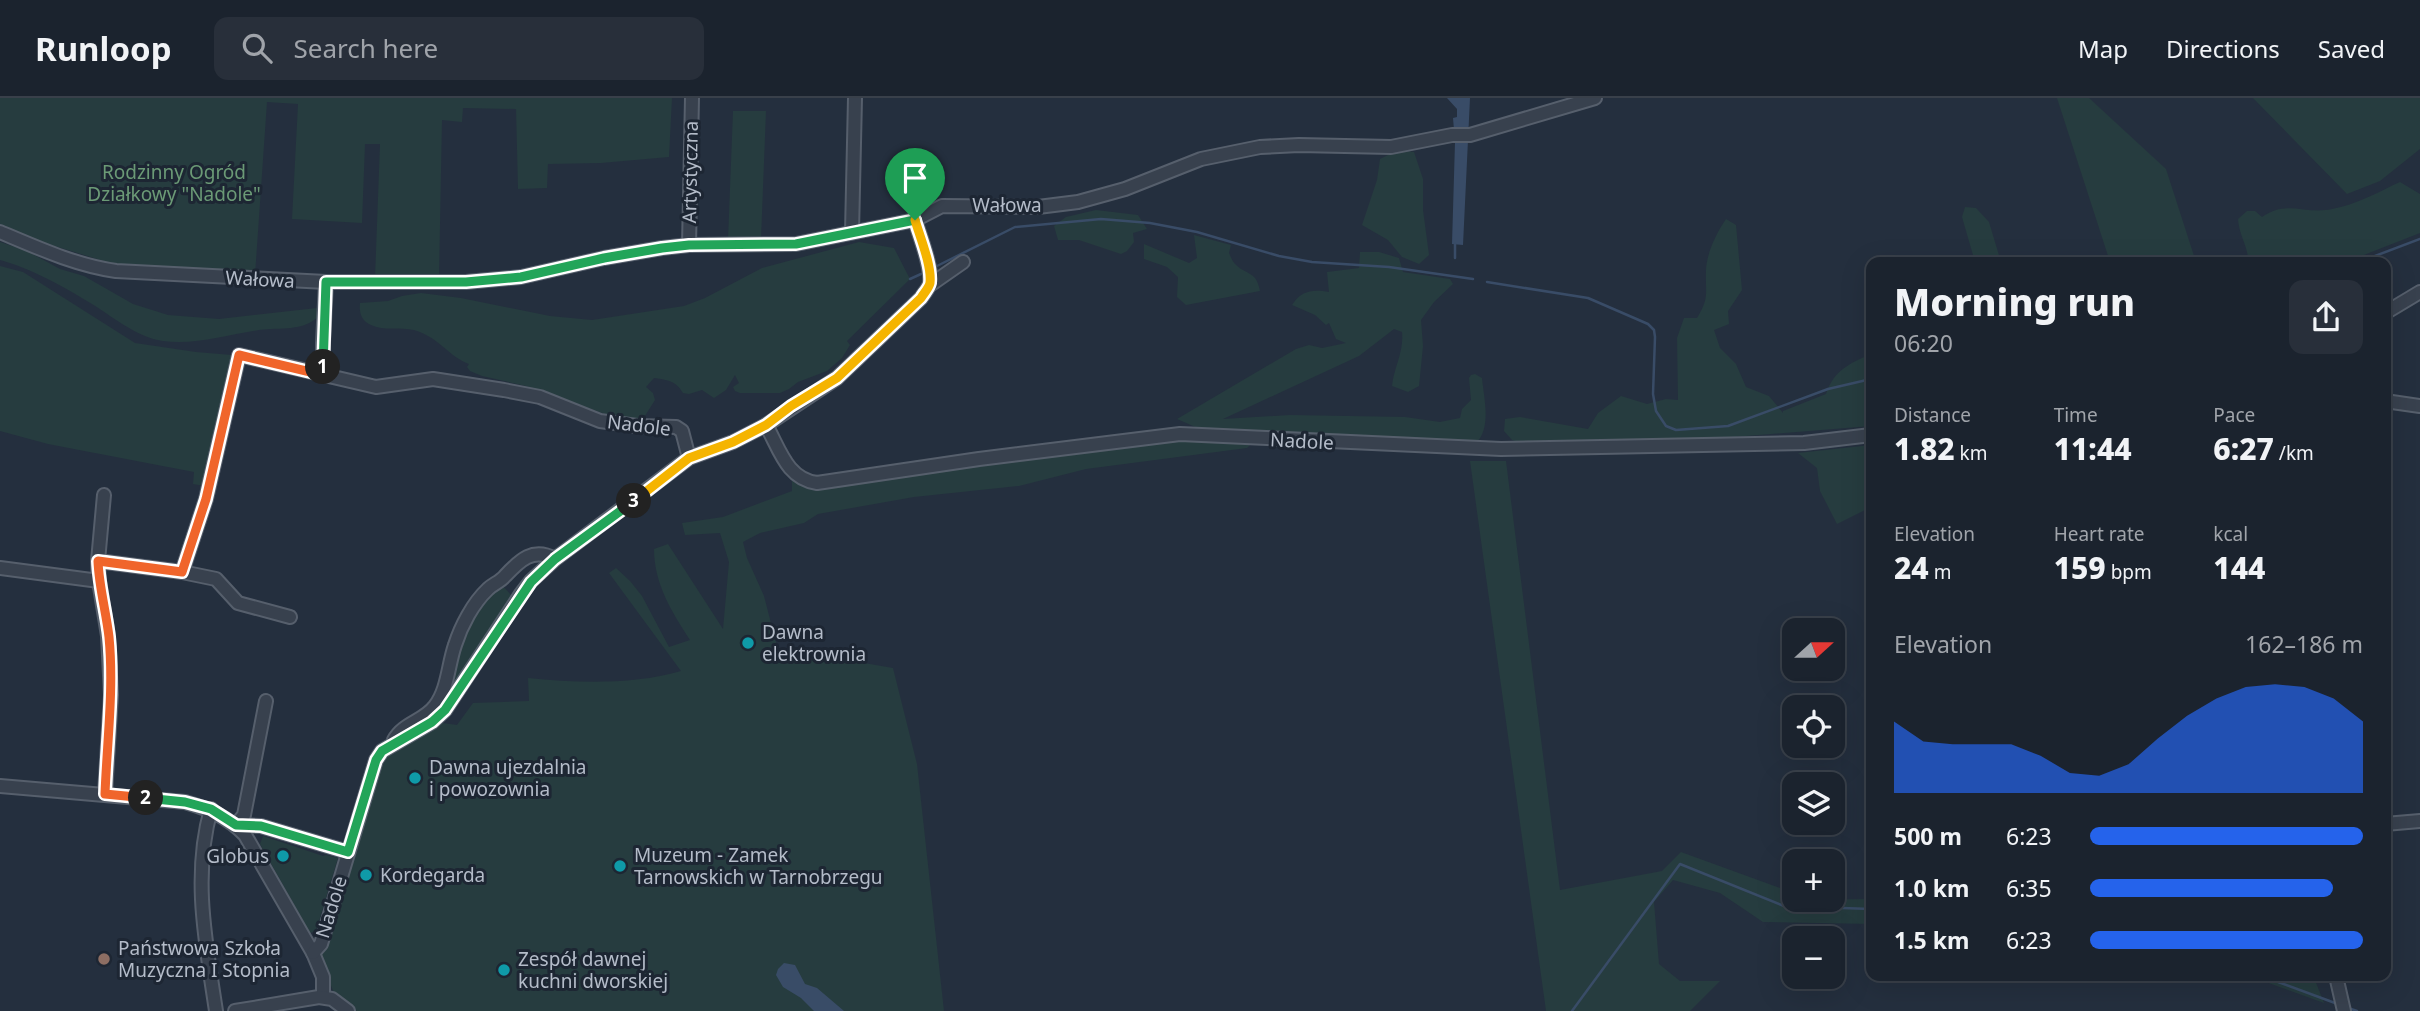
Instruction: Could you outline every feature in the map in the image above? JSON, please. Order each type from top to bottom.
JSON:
[{"type":"street","name":"Artystyczna","points":[[689,245],[692,98]]},
{"type":"street","points":[[852,232],[855,98]]},
{"type":"street","name":"Wałowa","points":[[0,232],[90,267],[116,271],[326,282],[466,282],[521,277],[632,253],[689,245],[796,244],[915,220],[942,206],[1038,207],[1078,202],[1125,188],[1200,159],[1260,147],[1391,147],[1452,135],[1470,135],[1595,98]]},
{"type":"street","points":[[915,220],[927,260],[930,285]]},
{"type":"street","name":"Nadole","points":[[313,953],[321,944],[376,760],[382,751],[432,722],[445,710],[526,588],[555,559],[689,458],[733,442],[766,425],[837,378],[921,298],[930,285],[963,262]]},
{"type":"street","points":[[182,572],[206,499],[239,355],[323,375],[326,282]]},
{"type":"street","points":[[2391,309],[2420,292]]},
{"type":"street","name":"Nadole","points":[[323,375],[376,387],[433,379],[465,383],[540,397],[600,421],[636,426],[676,427],[682,431],[689,458]]},
{"type":"street","points":[[2391,402],[2420,406]]},
{"type":"street","name":"Nadole","points":[[766,425],[798,478],[817,483],[979,459],[1180,434],[1501,449],[1790,443],[1866,435]]},
{"type":"street","points":[[104,495],[98,561],[108,636],[111,695],[105,794]]},
{"type":"street","points":[[393,744],[406,726],[425,717],[435,706],[444,689],[455,644],[462,628],[489,587],[501,582],[519,562],[531,555],[546,554],[555,559]]},
{"type":"street","points":[[98,561],[216,579],[238,603],[290,617]]},
{"type":"street","points":[[0,568],[99,581]]},
{"type":"street","points":[[236,825],[244,815],[266,701]]},
{"type":"street","points":[[0,786],[185,802],[211,809],[236,825],[245,835],[313,953],[323,977],[323,997]]},
{"type":"street","points":[[211,809],[200,900],[216,1011]]},
{"type":"street","points":[[2391,823],[2420,821]]},
{"type":"street","points":[[236,825],[261,826],[348,852]]},
{"type":"street","points":[[2337,981],[2344,1011]]},
{"type":"street","points":[[235,1011],[323,997],[332,999],[348,1011]]},
{"type":"green space","name":"Rodzinny Ogród Działkowy \"Nadole\"","points":[[0,98],[672,98],[669,157],[548,164],[547,188],[518,189],[516,109],[463,108],[462,122],[442,120],[439,278],[375,278],[380,144],[365,144],[362,223],[292,219],[298,104],[267,102],[255,275],[120,266],[0,227]]},
{"type":"green space","points":[[2057,98],[2089,98],[2166,169],[2194,257],[2108,257]]},
{"type":"green space","points":[[2253,98],[2420,98],[2420,149],[2380,181],[2347,194]]},
{"type":"green space","points":[[733,111],[766,111],[761,239],[728,240]]},
{"type":"green space","points":[[1405,151],[1414,152],[1423,179],[1423,210],[1429,255],[1419,264],[1402,257],[1388,240],[1362,225],[1377,180],[1380,159]]},
{"type":"green space","points":[[2400,182],[2420,194],[2420,233],[2359,257],[2248,257],[2238,219],[2247,211],[2255,211],[2262,217],[2280,209],[2332,209],[2358,201]]},
{"type":"green space","points":[[1965,207],[1976,208],[1989,222],[2000,257],[1974,257],[1962,217]]},
{"type":"green space","points":[[1096,210],[1138,215],[1147,229],[1133,233],[1134,242],[1121,254],[1079,240],[1058,240],[1054,226],[1066,217]]},
{"type":"green space","points":[[1726,219],[1736,225],[1742,290],[1728,311],[1729,324],[1714,330],[1720,348],[1736,364],[1746,387],[1769,396],[1783,413],[1826,394],[1838,373],[1866,356],[1866,426],[1673,442],[1528,445],[1512,440],[1504,431],[1505,419],[1520,417],[1588,429],[1598,413],[1621,396],[1647,404],[1666,399],[1678,400],[1677,338],[1684,318],[1697,318],[1704,305],[1708,257]]},
{"type":"green space","points":[[1194,235],[1231,245],[1229,253],[1233,262],[1253,276],[1260,291],[1186,305],[1177,297],[1178,277],[1167,267],[1144,259],[1144,244],[1189,263],[1197,258]]},
{"type":"green space","points":[[0,242],[27,251],[60,269],[84,276],[133,304],[168,315],[219,319],[317,308],[319,316],[299,327],[259,330],[199,341],[153,339],[133,330],[56,283],[0,260]]},
{"type":"green space","points":[[859,242],[894,248],[910,279],[847,341],[850,345],[842,358],[827,371],[798,382],[780,393],[735,391],[733,387],[739,383],[735,375],[726,390],[714,398],[702,390],[683,393],[671,382],[654,378],[646,387],[653,393],[655,400],[643,419],[608,415],[526,386],[482,376],[470,371],[467,367],[469,364],[423,333],[371,325],[363,319],[360,310],[360,303],[388,301],[421,293],[550,316],[592,320],[684,306],[762,268]]},
{"type":"green space","points":[[1360,252],[1379,252],[1399,258],[1403,272],[1450,279],[1453,284],[1434,302],[1421,320],[1423,346],[1419,386],[1408,392],[1392,386],[1402,339],[1402,332],[1394,329],[1359,356],[1223,419],[1290,415],[1405,417],[1440,422],[1460,418],[1462,409],[1471,400],[1469,378],[1475,374],[1482,378],[1486,413],[1484,430],[1475,444],[1200,429],[1177,419],[1296,349],[1309,345],[1322,348],[1346,343],[1336,339],[1329,323],[1326,325],[1315,315],[1292,305],[1299,296],[1308,292],[1329,292],[1327,272],[1359,268]]},
{"type":"green space","points":[[0,266],[23,272],[135,343],[232,355],[205,486],[193,484],[194,472],[48,444],[0,431]]},
{"type":"green space","points":[[1164,439],[1245,441],[1251,444],[1247,448],[1086,469],[1019,486],[914,497],[818,514],[804,523],[760,533],[743,542],[764,596],[780,658],[820,653],[893,668],[917,764],[944,1011],[357,1011],[334,993],[318,953],[381,757],[443,723],[457,725],[473,703],[529,701],[528,678],[605,682],[644,679],[681,671],[609,573],[616,568],[630,581],[642,596],[669,647],[690,640],[671,608],[657,574],[654,549],[668,544],[723,629],[729,562],[720,533],[685,535],[682,523],[723,517],[792,491],[792,480],[809,486],[1100,450]]},
{"type":"green space","points":[[1866,446],[1866,510],[1837,524],[1820,491],[1817,468],[1798,453]]},
{"type":"green space","points":[[1470,461],[1506,461],[1560,890],[1662,871],[1681,852],[1782,889],[1782,912],[1845,912],[1845,899],[1866,899],[1866,924],[1763,922],[1720,893],[1673,880],[1654,902],[1659,964],[1680,981],[1720,981],[1690,1011],[1546,1011]]},
{"type":"green space","points":[[501,584],[512,596],[443,699],[469,618]]},
{"type":"green space","points":[[263,836],[323,856],[338,858],[316,931],[310,933],[260,844]]},
{"type":"green space","points":[[2263,981],[2315,981],[2324,1003]]},
{"type":"water","points":[[1447,98],[1470,98],[1463,245],[1452,244],[1455,142],[1453,118],[1457,117],[1457,109]]},
{"type":"water","points":[[784,963],[795,965],[805,984],[817,988],[844,1011],[814,1011],[801,998],[783,987],[776,975]]},
{"type":"waterway","points":[[935,267],[1015,227],[1101,219],[1150,223],[1197,232],[1279,256],[1312,262],[1389,267],[1473,279]]},
{"type":"waterway","points":[[2372,257],[2420,239]]},
{"type":"waterway","points":[[1455,244],[1455,258]]},
{"type":"waterway","points":[[910,279],[921,274]]},
{"type":"waterway","points":[[1487,282],[1588,298],[1648,324],[1654,330],[1655,337],[1653,394],[1656,411],[1666,426],[1676,430],[1728,426],[1828,389],[1866,380]]},
{"type":"waterway","points":[[1572,1011],[1680,864],[1784,906],[1866,909]]},
{"type":"waterway","points":[[2276,981],[2335,1003]]},
{"type":"waterway","points":[[2351,1009],[2357,1011]]},
{"type":"place","name":"Dawna elektrownia","points":[[748,643]]},
{"type":"place","name":"Dawna ujezdalnia i powozownia","points":[[415,778]]},
{"type":"place","name":"Globus","points":[[283,856]]},
{"type":"place","name":"Muzeum - Zamek Tarnowskich w Tarnobrzegu","points":[[620,866]]},
{"type":"place","name":"Kordegarda","points":[[366,875]]},
{"type":"place","name":"Państwowa Szkoła Muzyczna I Stopnia","points":[[104,959]]},
{"type":"place","name":"Zespół dawnej kuchni dworskiej","points":[[504,970]]},
{"type":"route","points":[[915,220],[930,280],[930,285],[921,298],[837,378],[766,425],[733,442],[689,458],[555,559],[531,582],[445,710],[432,722],[382,751],[376,760],[348,852],[261,826],[236,825],[211,809],[185,802],[105,794],[111,695],[108,636],[98,561],[182,572],[206,499],[239,355],[323,375],[326,282],[466,282],[521,277],[662,248],[689,245],[796,244],[915,220]]}]
